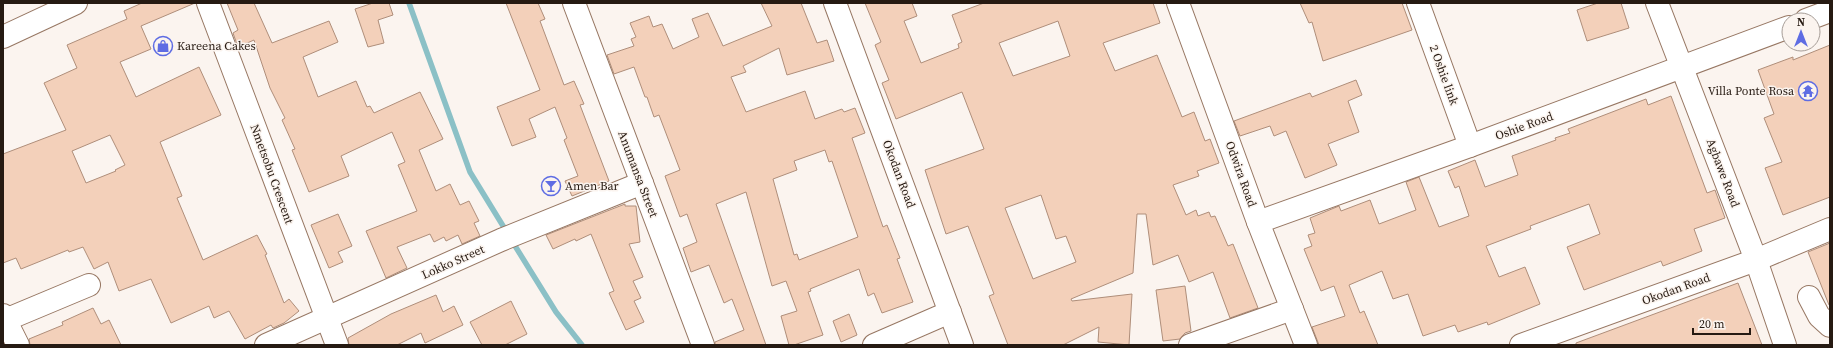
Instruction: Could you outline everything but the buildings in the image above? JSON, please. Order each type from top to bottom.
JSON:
[{"type":"street","points":[[3,37],[76,3]]},
{"type":"street","name":"Nmetsobu Crescent","points":[[208,3],[337,345]]},
{"type":"street","name":"Anumansa Street","points":[[574,3],[702,345]]},
{"type":"street","name":"Okodan Road","points":[[835,3],[962,345]]},
{"type":"street","name":"Odwira Road","points":[[1178,3],[1258,222],[1306,345]]},
{"type":"street","name":"2 Oshie link","points":[[1418,3],[1470,146]]},
{"type":"street","name":"Agbawe Road","points":[[1657,3],[1756,260],[1785,345]]},
{"type":"street","name":"Oshie Road","points":[[1258,222],[1470,146],[1781,30]]},
{"type":"street","name":"Lokko Street","points":[[266,345],[501,240],[642,184]]},
{"type":"street","name":"Okodan Road","points":[[1521,345],[1756,260],[1830,229]]},
{"type":"street","points":[[18,345],[4,319],[89,285]]},
{"type":"street","points":[[1809,297],[1819,316],[1830,326]]},
{"type":"street","points":[[1190,345],[1292,309]]},
{"type":"street","points":[[874,345],[950,312]]},
{"type":"waterway","points":[[409,3],[470,172],[508,234]]},
{"type":"waterway","points":[[512,241],[556,312],[582,345]]},
{"type":"place","name":"Kareena Cakes","points":[[163,46]]},
{"type":"place","name":"Villa Ponte Rosa","points":[[1808,91]]},
{"type":"place","name":"Amen Bar","points":[[551,186]]}]
